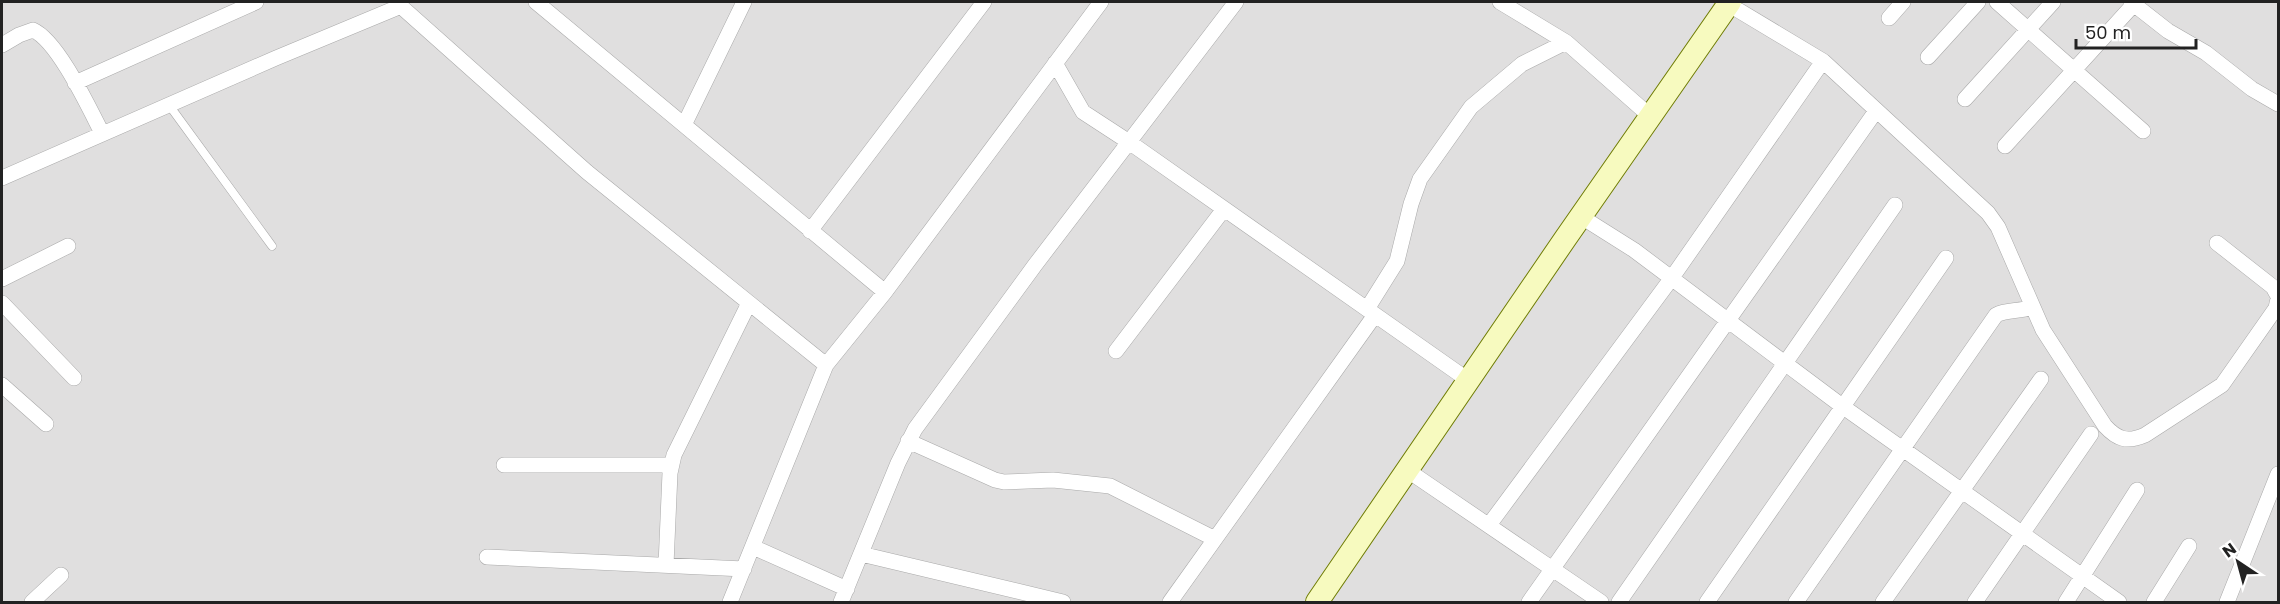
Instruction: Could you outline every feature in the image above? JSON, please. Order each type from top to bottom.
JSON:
[{"type":"street","points":[[75,83],[256,2]]},
{"type":"street","points":[[536,2],[885,292]]},
{"type":"street","points":[[684,125],[744,2]]},
{"type":"street","points":[[810,231],[984,2]]},
{"type":"street","points":[[730,603],[826,365],[885,292],[1101,2]]},
{"type":"street","points":[[753,547],[844,596],[908,441],[1035,265],[1236,2]]},
{"type":"street","points":[[1500,2],[1566,42],[1650,116]]},
{"type":"street","points":[[1889,18],[1904,2]]},
{"type":"street","points":[[1928,57],[1978,2]]},
{"type":"street","points":[[1997,2],[2143,131]]},
{"type":"street","points":[[1965,99],[2053,2]]},
{"type":"street","points":[[1317,603],[1580,216],[1729,3],[1822,61],[1994,220],[2043,330],[2105,426],[2116,437],[2130,440],[2145,435],[2222,385],[2276,308],[2278,298],[2273,287],[2217,243]]},
{"type":"street","points":[[2005,146],[2133,3],[2168,31],[2206,53],[2252,89],[2278,105]]},
{"type":"street","points":[[2,178],[398,4],[587,172],[826,365]]},
{"type":"street","points":[[2,45],[33,30],[43,34],[75,83],[102,133]]},
{"type":"street","points":[[1170,603],[1371,312],[1397,261],[1409,210],[1420,179],[1472,107],[1522,63],[1566,42]]},
{"type":"street","points":[[1489,525],[1671,279],[1822,61]]},
{"type":"street","points":[[1055,63],[1083,112],[1468,380]]},
{"type":"street","points":[[1529,603],[1876,111]]},
{"type":"street","points":[[1619,603],[1895,205]]},
{"type":"street","points":[[1116,351],[1224,209]]},
{"type":"street","points":[[1580,216],[1634,250],[1785,365],[2119,603]]},
{"type":"street","points":[[2,279],[68,246]]},
{"type":"street","points":[[1707,603],[1946,258]]},
{"type":"street","points":[[2,303],[74,378]]},
{"type":"street","points":[[666,565],[671,465],[674,455],[749,303]]},
{"type":"street","points":[[1796,603],[1996,315],[2002,311],[2014,312],[2032,307]]},
{"type":"street","points":[[1883,603],[2041,379]]},
{"type":"street","points":[[2,385],[46,424]]},
{"type":"street","points":[[1975,603],[2091,434]]},
{"type":"street","points":[[908,441],[994,480],[1004,482],[1053,480],[1110,486],[1215,539]]},
{"type":"street","points":[[504,465],[671,465]]},
{"type":"street","points":[[1407,470],[1601,603]]},
{"type":"street","points":[[2227,603],[2272,508],[2278,474]]},
{"type":"street","points":[[2066,603],[2084,578],[2137,490]]},
{"type":"street","points":[[2154,603],[2189,546]]},
{"type":"street","points":[[861,554],[1063,603]]},
{"type":"street","points":[[487,557],[744,568]]},
{"type":"street","points":[[32,603],[61,575]]},
{"type":"lane","points":[[169,105],[272,246]]},
{"type":"shaded area","points":[[2,2],[2278,2],[2278,602],[2,602]]}]
